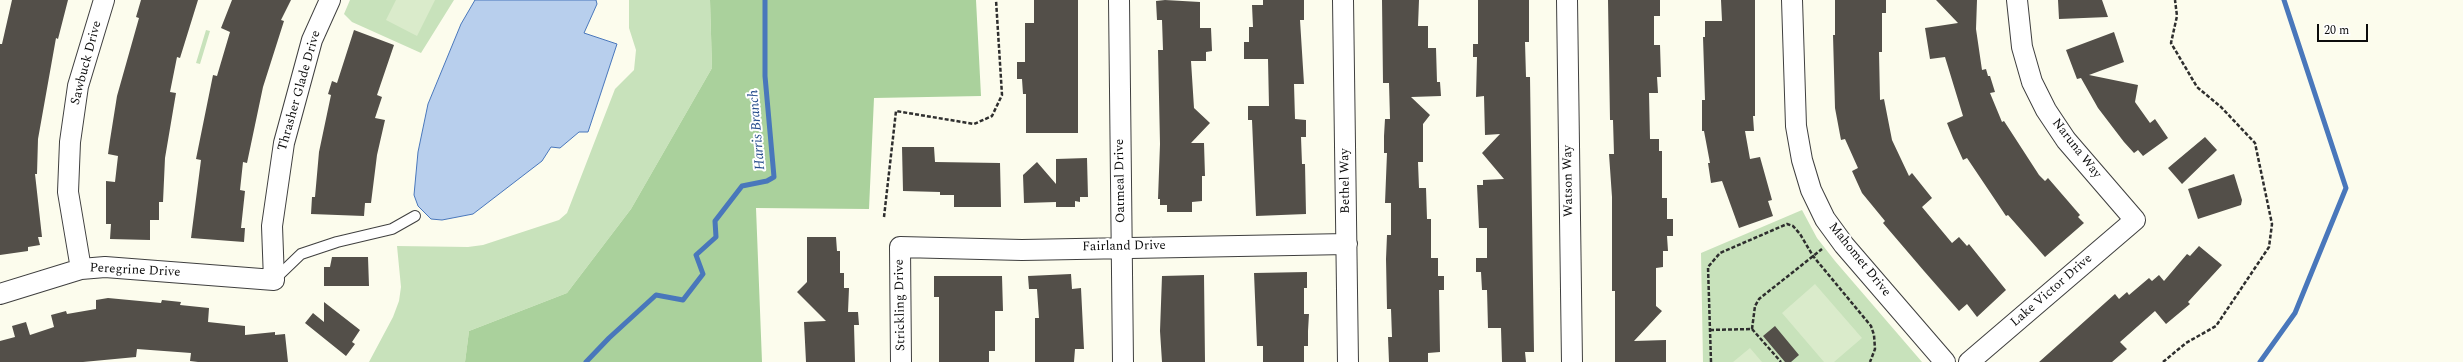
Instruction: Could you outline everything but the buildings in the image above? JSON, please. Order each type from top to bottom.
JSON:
[{"type":"street","name":"Sawbuck Drive","points":[[81,269],[68,192],[70,142],[78,86],[104,0]]},
{"type":"street","name":"Thrasher Glade Drive","points":[[274,280],[272,226],[284,142],[312,40],[330,0]]},
{"type":"street","name":"Oatmeal Drive","points":[[1119,0],[1123,362]]},
{"type":"street","name":"Bethel Way","points":[[1343,0],[1348,362]]},
{"type":"street","name":"Watson Way","points":[[1567,0],[1572,362]]},
{"type":"street","name":"Mahomet Drive","points":[[1792,0],[1796,126],[1802,160],[1811,190],[1825,219],[1844,245],[1945,362]]},
{"type":"street","name":"Naruna Way","points":[[2017,0],[2022,47],[2032,82],[2046,110],[2066,140],[2135,220]]},
{"type":"street","name":"Lake Victor Drive","points":[[1969,362],[2135,220]]},
{"type":"street","name":"Fairland Drive","points":[[900,248],[1022,250],[1347,244]]},
{"type":"street","name":"Strickling Drive","points":[[900,248],[902,362]]},
{"type":"street","name":"Peregrine Drive","points":[[0,294],[81,269],[108,267],[274,280]]},
{"type":"lane","points":[[274,280],[301,254],[337,242],[392,229],[415,216]]},
{"type":"path","points":[[884,217],[896,111],[974,124],[992,116],[1002,95],[996,0]]},
{"type":"path","points":[[2164,362],[2186,343],[2216,326],[2269,247],[2272,224],[2255,142],[2221,107],[2197,87],[2171,43],[2177,16],[2175,0]]},
{"type":"path","points":[[1711,362],[1708,267],[1720,253],[1786,224],[1793,226],[1800,234],[1813,256],[1871,326],[1874,335],[1875,349],[1870,362]]},
{"type":"path","points":[[1781,362],[1752,329],[1755,306],[1760,299],[1822,249]]},
{"type":"path","points":[[1710,330],[1752,329]]},
{"type":"green space","points":[[350,0],[454,0],[421,53],[352,22],[344,14]]},
{"type":"green space","points":[[396,0],[435,0],[417,36],[386,20]]},
{"type":"green space","points":[[629,0],[710,0],[712,68],[631,209],[567,293],[469,331],[465,362],[369,362],[393,317],[399,301],[401,287],[397,246],[468,247],[483,245],[559,220],[567,213],[615,89],[634,70],[636,50],[629,28]]},
{"type":"green space","points":[[710,0],[976,0],[981,96],[874,98],[869,209],[756,208],[762,362],[465,362],[469,331],[567,293],[631,209],[712,68]]},
{"type":"green space","points":[[206,30],[210,31],[200,64],[196,63]]},
{"type":"green space","points":[[1802,210],[1817,238],[1835,261],[1922,362],[1703,362],[1701,253]]},
{"type":"green space","points":[[1815,284],[1862,338],[1834,362],[1824,362],[1782,313]]},
{"type":"green space","points":[[1750,348],[1762,362],[1733,362]]},
{"type":"water","points":[[475,0],[596,0],[597,4],[584,33],[617,44],[588,132],[579,132],[560,148],[551,147],[542,161],[473,214],[442,220],[431,219],[418,206],[414,195],[418,152],[428,104],[461,24]]},
{"type":"waterway","name":"Harris Branch","points":[[586,362],[609,338],[656,295],[683,300],[703,274],[696,255],[716,237],[715,221],[742,186],[767,181],[774,177],[765,76],[765,0]]},
{"type":"waterway","points":[[2260,362],[2295,313],[2346,188],[2284,0]]}]
